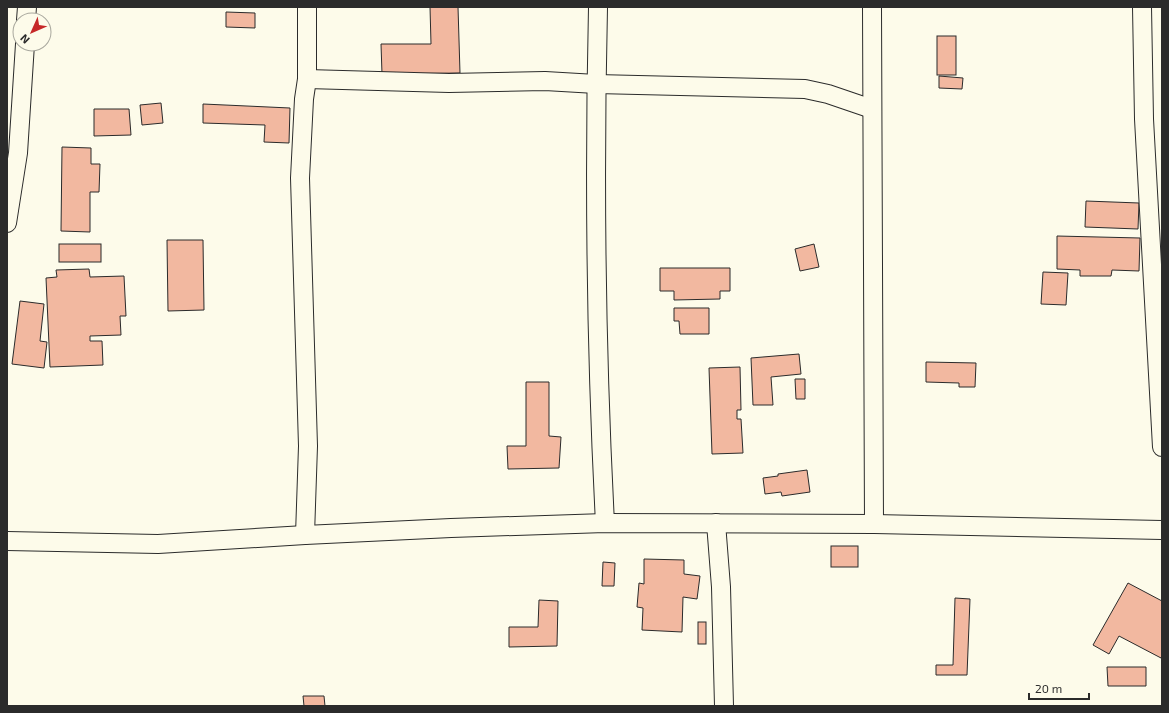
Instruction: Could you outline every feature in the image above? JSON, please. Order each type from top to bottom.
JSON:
[{"type":"street","points":[[304,535],[308,446],[300,178],[304,99],[307,78],[307,7]]},
{"type":"street","points":[[598,7],[596,84],[596,260],[602,471],[605,523]]},
{"type":"street","points":[[872,7],[874,524]]},
{"type":"street","points":[[1142,7],[1144,119],[1162,447]]},
{"type":"street","points":[[7,224],[18,153],[24,52]]},
{"type":"street","points":[[307,78],[449,83],[545,81],[596,84],[805,89],[828,94],[872,108]]},
{"type":"street","points":[[7,541],[158,544],[451,528],[605,523],[874,524],[1162,530]]},
{"type":"street","points":[[716,523],[721,587],[724,706]]},
{"type":"building","points":[[430,7],[458,7],[460,73],[382,74],[381,44],[431,44]]},
{"type":"building","points":[[226,12],[255,13],[255,28],[226,27]]},
{"type":"building","points":[[937,36],[956,36],[956,75],[937,75]]},
{"type":"building","points":[[939,76],[963,78],[962,89],[939,88]]},
{"type":"building","points":[[161,103],[163,123],[142,125],[140,105]]},
{"type":"building","points":[[203,104],[290,108],[289,143],[264,142],[265,125],[203,123]]},
{"type":"building","points":[[94,109],[129,109],[131,135],[94,136]]},
{"type":"building","points":[[62,147],[91,148],[91,164],[100,164],[99,192],[90,192],[90,232],[61,231]]},
{"type":"building","points":[[1086,201],[1139,203],[1138,229],[1085,227]]},
{"type":"building","points":[[1057,236],[1140,238],[1139,271],[1112,270],[1111,276],[1080,276],[1080,270],[1057,269]]},
{"type":"building","points":[[167,240],[203,240],[204,310],[168,311]]},
{"type":"building","points":[[59,244],[101,244],[101,262],[59,262]]},
{"type":"building","points":[[814,244],[819,267],[800,271],[795,249]]},
{"type":"building","points":[[660,268],[730,268],[730,291],[720,291],[720,299],[674,300],[674,291],[660,291]]},
{"type":"building","points":[[89,269],[90,277],[124,276],[126,316],[120,316],[121,335],[90,336],[90,341],[102,341],[103,365],[50,367],[46,278],[57,277],[56,270]]},
{"type":"building","points":[[1043,272],[1068,273],[1066,305],[1041,304]]},
{"type":"building","points":[[20,301],[44,304],[40,341],[47,342],[44,368],[12,364]]},
{"type":"building","points":[[674,308],[709,308],[709,334],[680,334],[679,321],[674,321]]},
{"type":"building","points":[[799,354],[801,374],[771,377],[773,405],[753,405],[751,358]]},
{"type":"building","points":[[926,362],[976,363],[975,387],[959,387],[959,383],[926,382]]},
{"type":"building","points":[[740,367],[741,410],[737,410],[737,419],[741,419],[743,453],[712,454],[709,368]]},
{"type":"building","points":[[795,379],[805,379],[805,399],[796,399]]},
{"type":"building","points":[[526,382],[549,382],[549,436],[561,437],[559,468],[508,469],[507,446],[526,446]]},
{"type":"building","points":[[807,470],[810,492],[782,496],[781,492],[765,494],[763,478],[778,476],[778,474]]},
{"type":"building","points":[[831,546],[858,546],[858,567],[831,567]]},
{"type":"building","points":[[644,559],[684,560],[684,574],[700,576],[697,599],[683,597],[682,632],[642,630],[643,608],[637,607],[639,583],[644,584]]},
{"type":"building","points":[[603,562],[615,563],[614,586],[602,586]]},
{"type":"building","points":[[1128,583],[1162,601],[1161,658],[1119,636],[1109,654],[1093,645]]},
{"type":"building","points":[[955,598],[970,599],[967,675],[936,675],[936,665],[953,665]]},
{"type":"building","points":[[539,600],[558,601],[557,646],[509,647],[509,627],[538,627]]},
{"type":"building","points":[[698,622],[706,622],[706,644],[698,644]]},
{"type":"building","points":[[1107,667],[1146,667],[1146,686],[1108,686]]},
{"type":"building","points":[[303,696],[324,696],[325,706],[304,706]]}]
